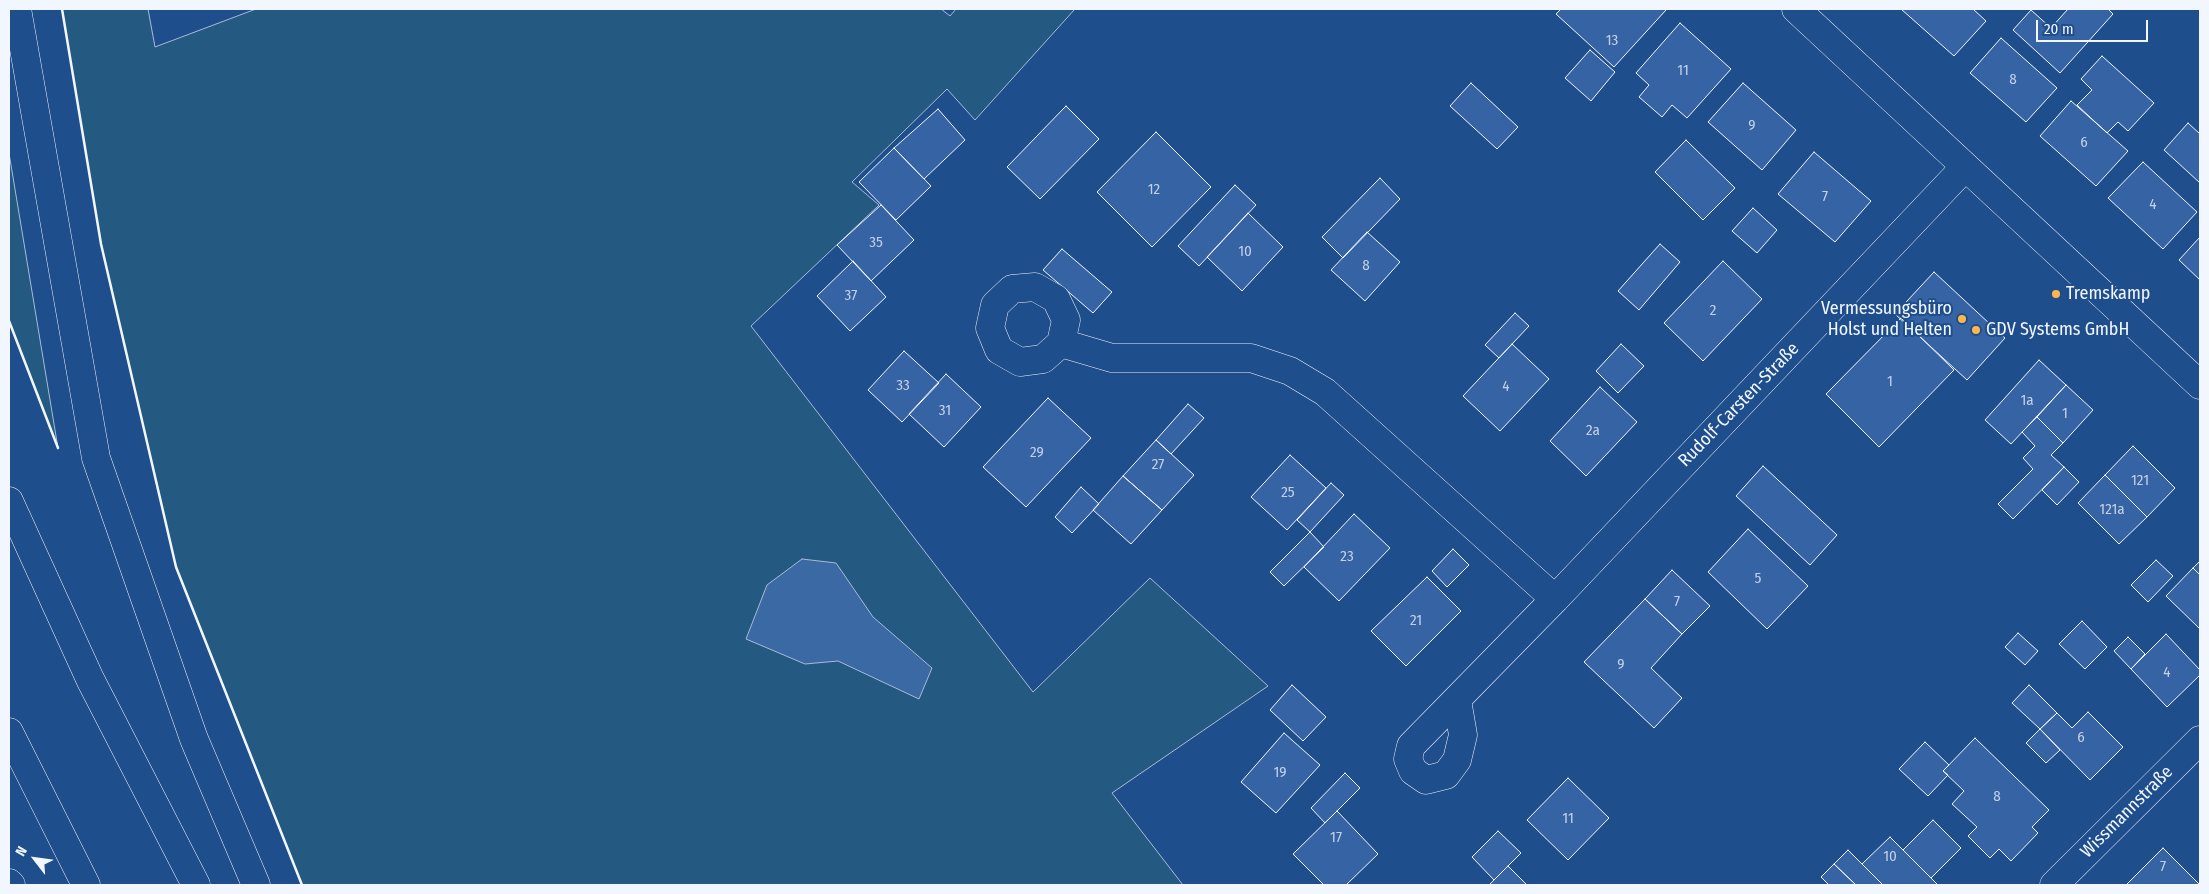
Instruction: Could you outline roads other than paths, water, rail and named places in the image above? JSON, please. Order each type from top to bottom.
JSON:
[{"type":"main road","points":[[17,9],[96,458],[194,739],[256,885]]},
{"type":"main road","points":[[1796,9],[2200,385]]},
{"type":"main road","name":"Rudolf-Carsten-Straße","points":[[1457,700],[1965,168]]},
{"type":"main road","points":[[1061,344],[1112,358],[1251,358],[1290,371],[1325,392],[1555,599]]},
{"type":"main road","points":[[9,501],[90,679],[196,885]]},
{"type":"main road","points":[[9,732],[86,885]]},
{"type":"main road","name":"Wissmannstraße","points":[[2054,885],[2200,740]]},
{"type":"place","name":"Tremskamp","points":[[2056,294]]},
{"type":"place","name":"Vermessungsbüro Holst und Helten","points":[[1962,319]]},
{"type":"place","name":"GDV Systems GmbH","points":[[1976,330]]}]
